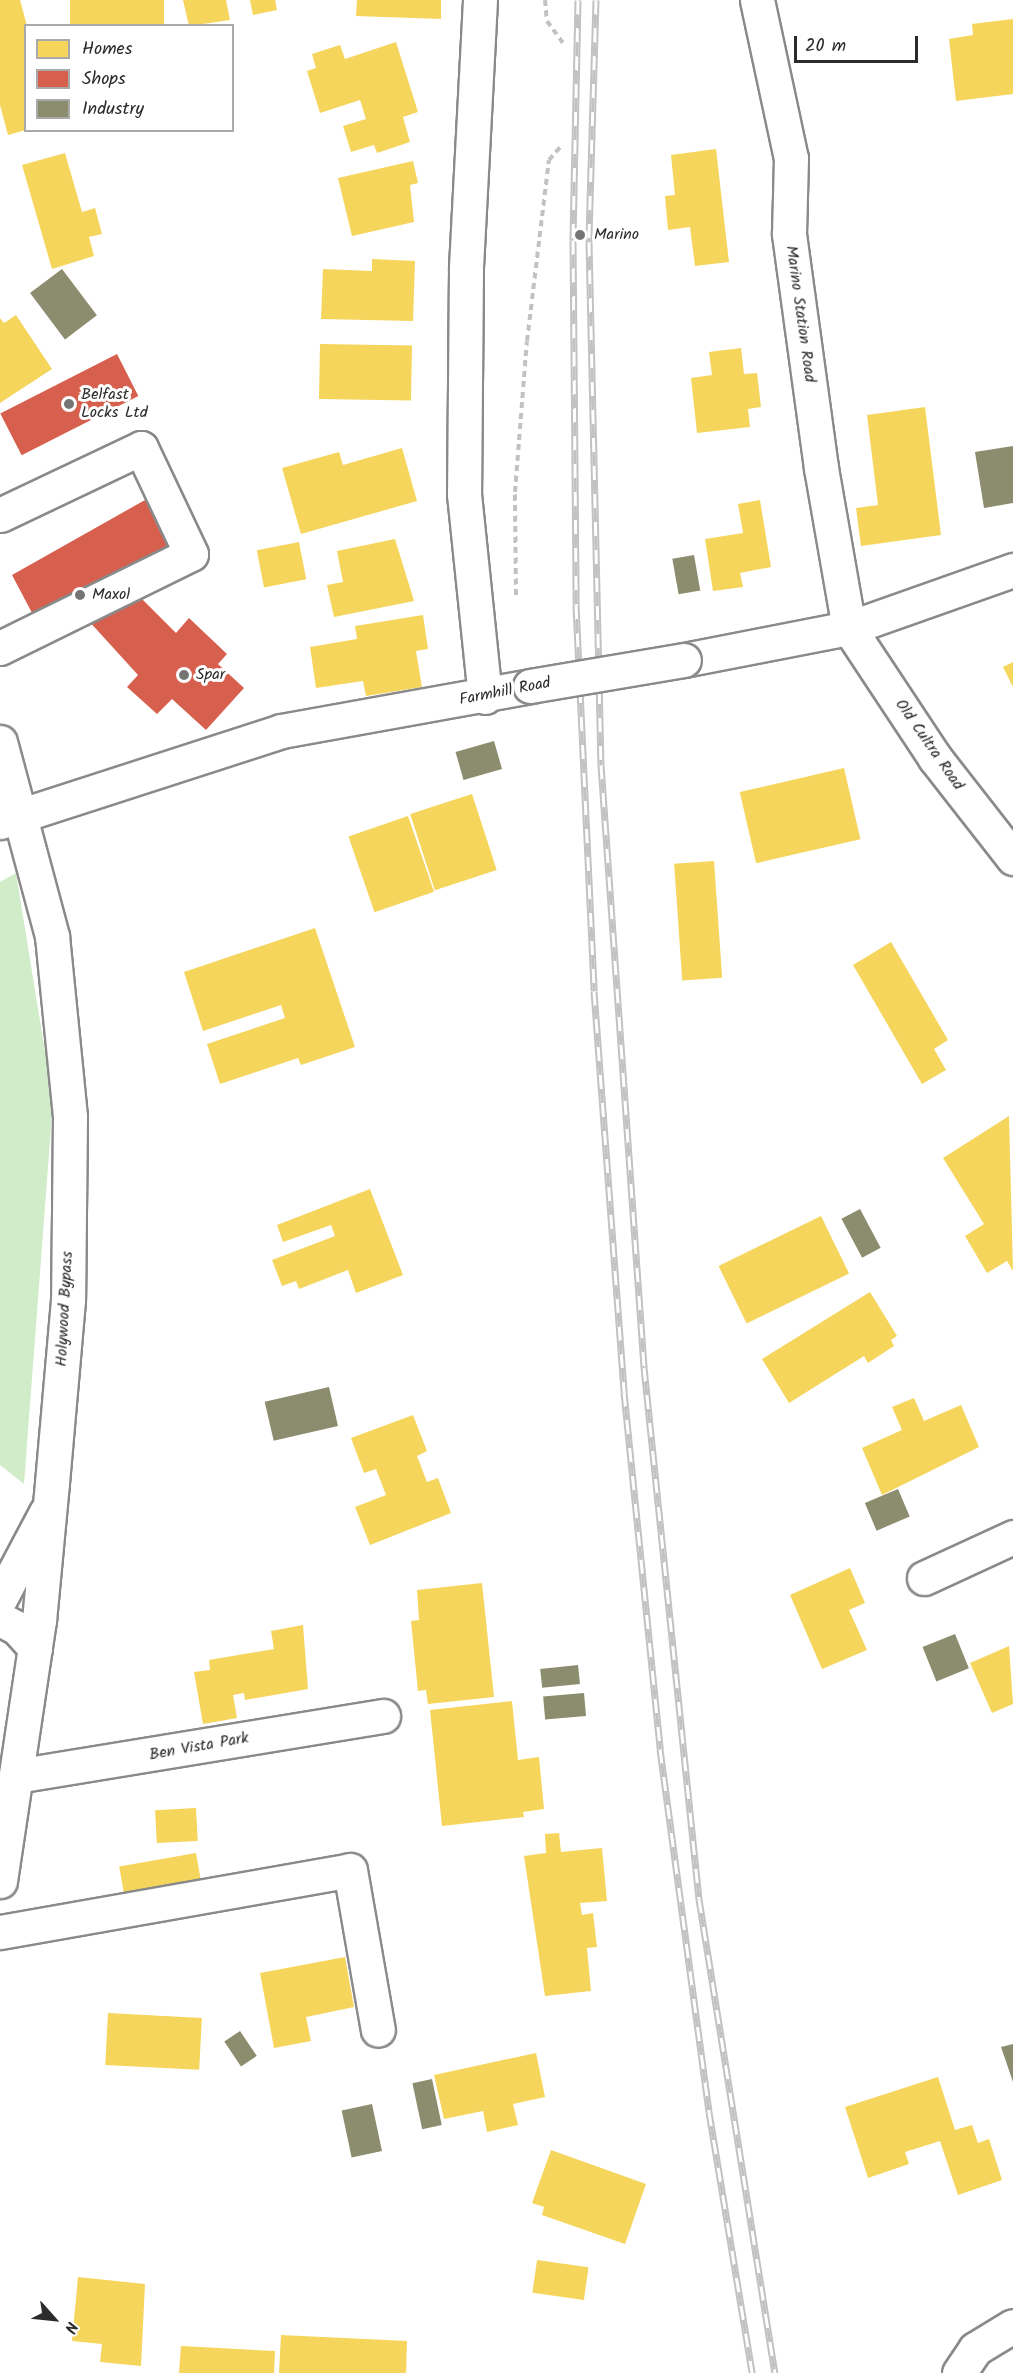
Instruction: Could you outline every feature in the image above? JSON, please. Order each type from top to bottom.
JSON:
[{"type":"main road","points":[[480,0],[466,270],[464,494],[485,697]]},
{"type":"main road","name":"Marino Station Road","points":[[757,0],[791,158],[789,234],[820,468],[849,628]]},
{"type":"main road","points":[[0,515],[141,448],[191,554],[0,648]]},
{"type":"main road","name":"Farmhill Road","points":[[12,818],[281,731],[485,697],[530,686],[684,660],[849,628],[1013,570]]},
{"type":"main road","name":"Old Cultra Road","points":[[849,628],[935,758],[1013,858]]},
{"type":"main road","name":"Holywood Bypass","points":[[0,1881],[35,1648],[50,1502],[68,1300],[70,1117],[52,936],[12,818],[2,753]]},
{"type":"main road","points":[[0,1599],[32,1546],[50,1502]]},
{"type":"main road","points":[[924,1578],[1013,1537]]},
{"type":"main road","points":[[0,1619],[17,1628],[35,1648]]},
{"type":"main road","name":"Ben Vista Park","points":[[16,1776],[383,1716]]},
{"type":"main road","points":[[0,1932],[350,1870],[378,2030]]},
{"type":"main road","points":[[959,2373],[975,2349],[1013,2326]]},
{"type":"path","points":[[545,0],[547,21],[565,46]]},
{"type":"path","points":[[516,609],[515,492],[527,341],[549,160],[562,145]]},
{"type":"green space","points":[[16,873],[53,1101],[24,1484],[0,1465],[0,882]]},
{"type":"building: Homes","points":[[0,0],[20,0],[26,24],[24,24],[24,131],[8,135],[0,105]]},
{"type":"building: Homes","points":[[70,0],[164,0],[164,24],[70,24]]},
{"type":"building: Homes","points":[[183,0],[226,0],[230,20],[189,24]]},
{"type":"building: Homes","points":[[250,0],[275,0],[277,10],[253,15]]},
{"type":"building: Homes","points":[[357,0],[441,0],[441,19],[356,16]]},
{"type":"building: Homes","points":[[1013,19],[1013,94],[956,101],[949,39],[973,35],[972,24]]},
{"type":"building: Homes","points":[[396,42],[418,112],[403,117],[410,142],[377,153],[374,145],[351,152],[343,126],[366,119],[360,100],[320,113],[307,71],[316,68],[312,54],[340,45],[345,59]]},
{"type":"building: Homes","points":[[716,149],[729,262],[695,266],[690,227],[668,230],[665,196],[675,195],[671,155]]},
{"type":"building: Homes","points":[[65,153],[82,212],[95,208],[102,234],[89,237],[94,256],[52,269],[22,165]]},
{"type":"building: Homes","points":[[413,161],[418,183],[410,185],[414,222],[352,236],[338,178]]},
{"type":"building: Homes","points":[[372,259],[415,261],[413,321],[321,319],[323,269],[372,271]]},
{"type":"building: Homes","points":[[16,315],[52,369],[0,403],[0,318],[4,323]]},
{"type":"building: Homes","points":[[320,344],[412,346],[411,401],[319,399]]},
{"type":"building: Homes","points":[[741,348],[744,374],[757,373],[761,407],[748,409],[750,427],[697,433],[691,378],[712,375],[709,352]]},
{"type":"building: Homes","points":[[925,407],[941,535],[861,546],[856,508],[878,505],[867,415]]},
{"type":"building: Homes","points":[[402,448],[417,501],[301,534],[282,468],[339,452],[343,465]]},
{"type":"building: Homes","points":[[760,500],[771,567],[740,573],[743,587],[713,591],[705,539],[743,533],[738,504]]},
{"type":"building: Homes","points":[[395,539],[414,601],[334,617],[327,585],[343,582],[337,551]]},
{"type":"building: Homes","points":[[299,542],[306,579],[264,588],[257,550]]},
{"type":"building: Homes","points":[[423,615],[428,649],[416,651],[422,687],[366,696],[363,681],[316,688],[310,647],[357,639],[355,626]]},
{"type":"building: Homes","points":[[1013,662],[1013,687],[1003,667]]},
{"type":"building: Homes","points":[[844,768],[860,839],[756,863],[740,792]]},
{"type":"building: Homes","points":[[472,794],[497,870],[435,890],[410,814]]},
{"type":"building: Homes","points":[[408,816],[434,892],[374,912],[348,837]]},
{"type":"building: Homes","points":[[714,861],[722,978],[682,981],[674,864]]},
{"type":"building: Homes","points":[[315,928],[355,1047],[301,1065],[298,1058],[220,1084],[207,1044],[285,1018],[281,1005],[203,1031],[184,972]]},
{"type":"building: Homes","points":[[891,942],[948,1040],[934,1049],[946,1070],[922,1084],[853,965]]},
{"type":"building: Homes","points":[[1009,1116],[1013,1271],[1007,1261],[987,1273],[965,1236],[984,1224],[943,1158]]},
{"type":"building: Homes","points":[[370,1189],[403,1275],[356,1293],[348,1270],[299,1289],[296,1281],[282,1286],[272,1260],[335,1236],[331,1225],[283,1242],[277,1225]]},
{"type":"building: Homes","points":[[821,1216],[849,1274],[747,1323],[719,1266]]},
{"type":"building: Homes","points":[[870,1292],[897,1336],[891,1340],[894,1346],[868,1363],[864,1356],[789,1403],[762,1359]]},
{"type":"building: Homes","points":[[914,1398],[924,1421],[961,1405],[979,1447],[882,1495],[862,1448],[902,1430],[892,1407]]},
{"type":"building: Homes","points":[[413,1415],[427,1451],[417,1456],[427,1482],[438,1478],[451,1513],[370,1545],[355,1507],[386,1495],[376,1469],[364,1473],[351,1438]]},
{"type":"building: Homes","points":[[850,1568],[865,1603],[849,1610],[867,1650],[822,1669],[790,1595]]},
{"type":"building: Homes","points":[[482,1583],[494,1697],[428,1704],[426,1690],[418,1691],[411,1621],[419,1620],[417,1590]]},
{"type":"building: Homes","points":[[303,1625],[308,1689],[245,1700],[244,1693],[233,1695],[237,1718],[203,1724],[194,1672],[210,1670],[209,1660],[274,1649],[271,1631]]},
{"type":"building: Homes","points":[[1009,1646],[1013,1704],[992,1713],[970,1663]]},
{"type":"building: Homes","points":[[512,1701],[518,1760],[539,1757],[544,1809],[523,1812],[524,1817],[442,1826],[430,1710]]},
{"type":"building: Homes","points":[[196,1808],[198,1841],[157,1843],[155,1810]]},
{"type":"building: Homes","points":[[559,1833],[561,1852],[602,1848],[607,1901],[580,1903],[582,1915],[593,1913],[597,1947],[587,1948],[591,1991],[545,1996],[524,1856],[546,1853],[545,1834]]},
{"type":"building: Homes","points":[[196,1853],[201,1882],[124,1895],[119,1867]]},
{"type":"building: Homes","points":[[345,1957],[354,2007],[306,2017],[311,2041],[274,2048],[260,1973]]},
{"type":"building: Homes","points":[[108,2013],[202,2018],[199,2070],[105,2065]]},
{"type":"building: Homes","points":[[536,2053],[545,2097],[513,2104],[518,2125],[487,2132],[483,2111],[444,2119],[434,2075]]},
{"type":"building: Homes","points":[[938,2077],[955,2130],[972,2125],[978,2143],[989,2139],[1002,2180],[958,2195],[940,2141],[905,2152],[909,2164],[868,2178],[845,2107]]},
{"type":"building: Homes","points":[[551,2150],[646,2184],[625,2244],[542,2215],[544,2207],[532,2203]]},
{"type":"building: Homes","points":[[537,2260],[588,2267],[584,2300],[532,2293]]},
{"type":"building: Homes","points":[[78,2277],[145,2284],[141,2366],[100,2362],[102,2344],[72,2341]]},
{"type":"building: Homes","points":[[281,2335],[407,2341],[406,2373],[279,2373]]},
{"type":"building: Homes","points":[[181,2346],[275,2351],[274,2373],[179,2373]]},
{"type":"building: Shops","name":"Belfast Locks Ltd","points":[[117,354],[138,396],[22,455],[0,413]]},
{"type":"building: Shops","name":"Maxol","points":[[145,500],[175,550],[125,582],[176,633],[189,618],[227,654],[218,664],[244,688],[206,730],[172,699],[157,714],[127,687],[138,675],[77,608],[40,628],[12,575]]},
{"type":"building: Industry","points":[[62,269],[97,315],[65,339],[30,293]]},
{"type":"building: Industry","points":[[1013,446],[1013,503],[984,508],[975,452]]},
{"type":"building: Industry","points":[[694,555],[700,590],[679,594],[672,559]]},
{"type":"building: Industry","points":[[494,741],[502,769],[464,780],[456,752]]},
{"type":"building: Industry","points":[[860,1209],[881,1248],[862,1258],[841,1219]]},
{"type":"building: Industry","points":[[329,1387],[338,1426],[274,1441],[265,1402]]},
{"type":"building: Industry","points":[[898,1489],[910,1517],[877,1531],[865,1503]]},
{"type":"building: Industry","points":[[955,1634],[969,1668],[936,1681],[923,1647]]},
{"type":"building: Industry","points":[[578,1665],[580,1684],[542,1688],[540,1669]]},
{"type":"building: Industry","points":[[584,1693],[586,1716],[545,1719],[543,1697]]},
{"type":"building: Industry","points":[[240,2031],[257,2056],[241,2066],[224,2042]]},
{"type":"building: Industry","points":[[1013,2044],[1013,2082],[1001,2047]]},
{"type":"building: Industry","points":[[432,2079],[442,2125],[422,2129],[412,2083]]},
{"type":"building: Industry","points":[[372,2104],[382,2151],[352,2157],[342,2110]]},
{"type":"railway","points":[[578,0],[573,240],[576,605],[594,991],[624,1392],[660,1749],[709,2112],[752,2373]]},
{"type":"railway","points":[[596,0],[589,242],[601,765],[644,1367],[699,1899],[775,2373]]},
{"type":"place","name":"Marino","points":[[580,235]]},
{"type":"place","name":"Belfast Locks Ltd","points":[[69,404]]},
{"type":"place","name":"Maxol","points":[[80,595]]},
{"type":"place","name":"Spar","points":[[184,675]]}]
